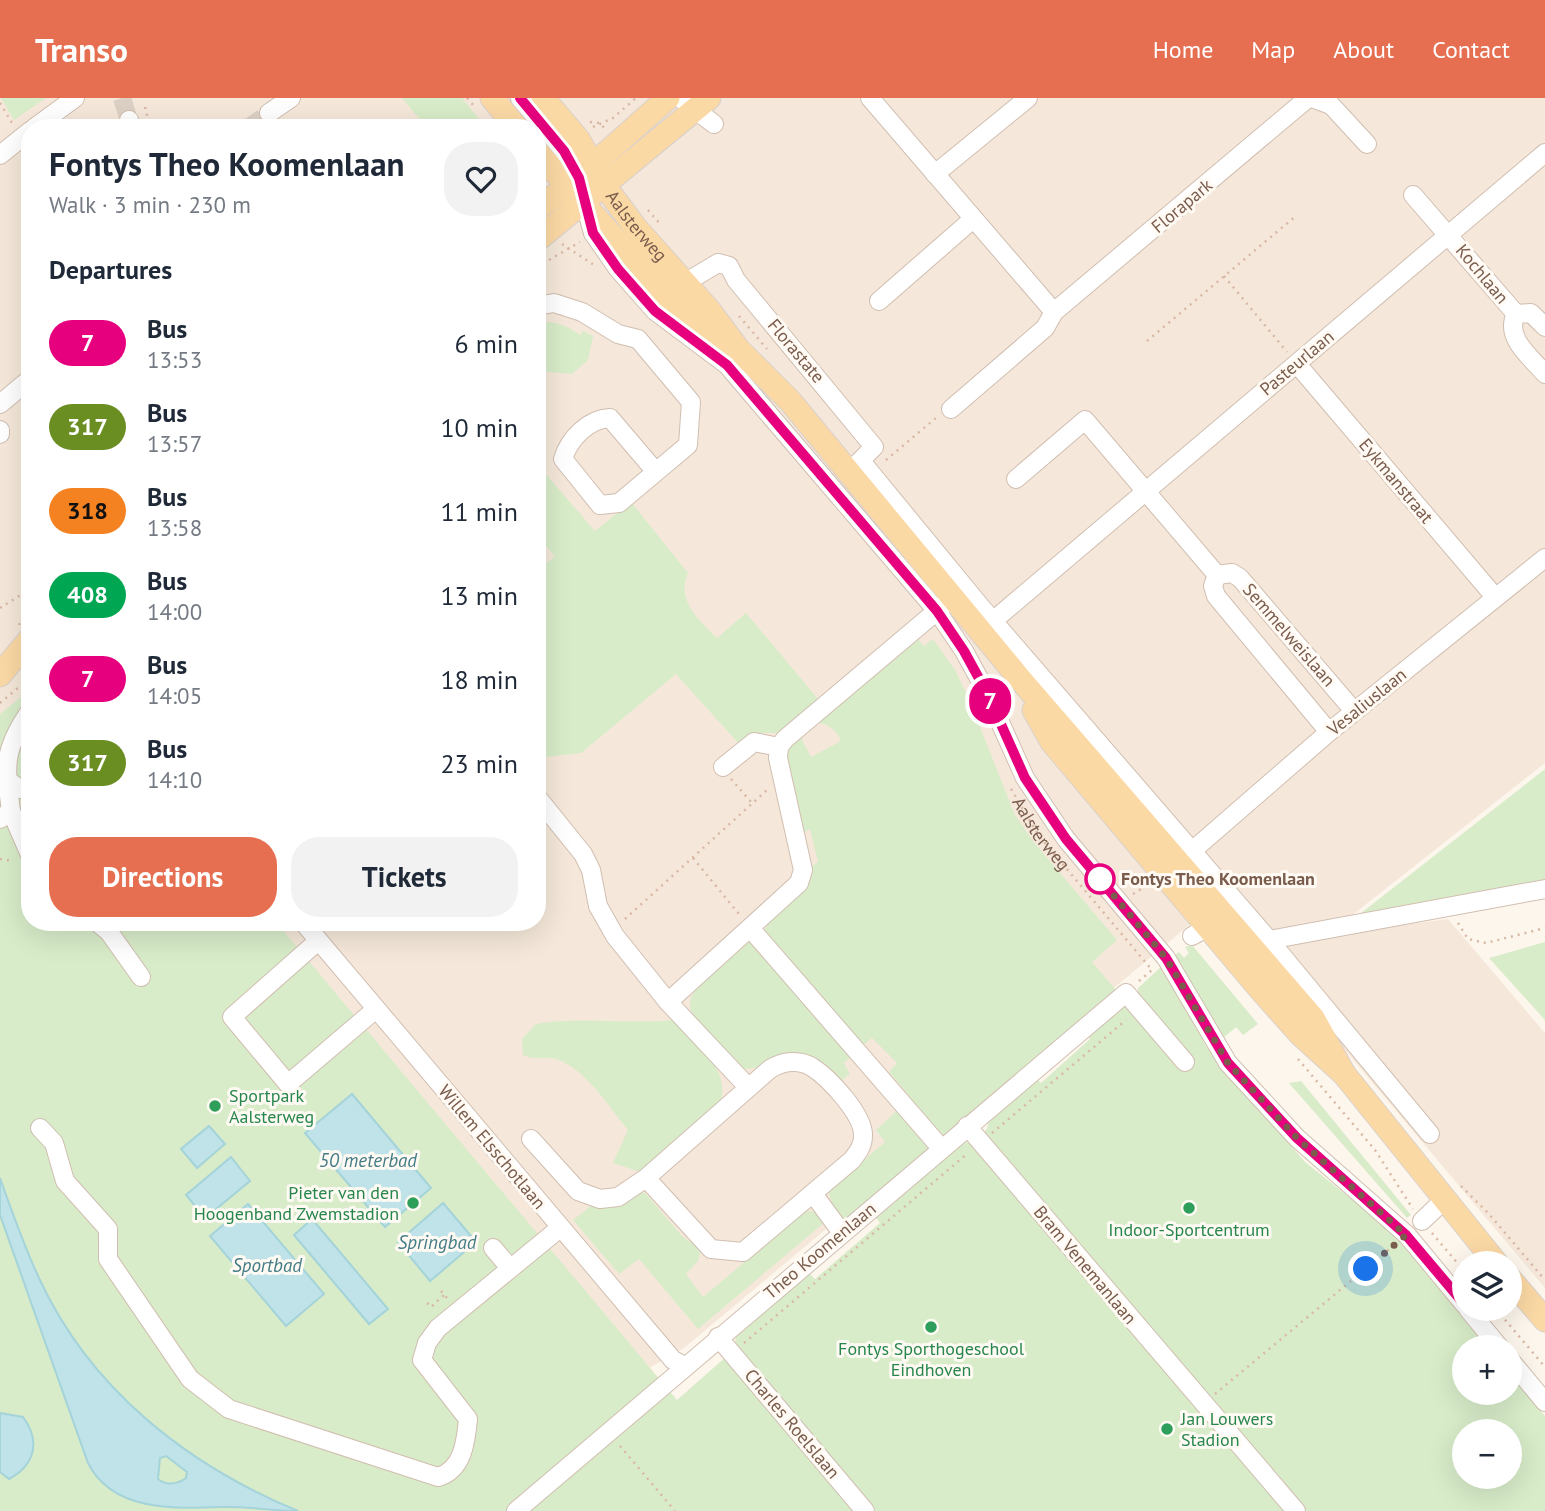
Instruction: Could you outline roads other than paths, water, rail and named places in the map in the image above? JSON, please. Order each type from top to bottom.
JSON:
[{"type":"main road","points":[[492,98],[510,119]]},
{"type":"main road","name":"Aalsterweg","points":[[543,98],[578,139],[580,184]]},
{"type":"main road","points":[[546,228],[580,184],[668,98]]},
{"type":"main road","points":[[546,204],[580,184],[604,186],[700,108]]},
{"type":"main road","name":"Aalsterweg","points":[[546,159],[580,184],[676,307],[702,330],[738,349]]},
{"type":"main road","name":"Aalsterweg","points":[[604,186],[684,284],[709,310],[738,349],[859,469],[945,604],[1020,679],[1254,950],[1300,1034],[1344,1074],[1486,1251]]},
{"type":"main road","points":[[0,675],[21,650]]},
{"type":"main road","points":[[0,686],[21,669]]},
{"type":"main road","name":"Aalsterweg","points":[[1020,679],[1052,742],[1201,931],[1254,950]]},
{"type":"main road","points":[[1522,1293],[1545,1320]]},
{"type":"street","points":[[46,119],[75,98]]},
{"type":"street","points":[[269,113],[291,98]]},
{"type":"street","name":"Aalsterweg","points":[[520,98],[537,119]]},
{"type":"street","points":[[870,98],[1054,312]]},
{"type":"street","points":[[935,174],[1028,98]]},
{"type":"street","name":"Florapark","points":[[951,409],[1045,328],[1054,312],[1310,98],[1331,105],[1367,144]]},
{"type":"street","name":"Aalsterweg","points":[[546,129],[564,151],[580,184],[593,233],[625,277],[655,311],[727,365],[945,604],[964,651],[987,693],[1025,778],[1066,839],[1166,958],[1228,1063],[1297,1138],[1406,1235],[1452,1290]]},
{"type":"street","points":[[0,155],[21,138]]},
{"type":"street","name":"Pasteurlaan","points":[[994,620],[1545,153]]},
{"type":"street","points":[[1413,195],[1447,234]]},
{"type":"street","points":[[879,301],[973,219]]},
{"type":"street","name":"Kochlaan","points":[[1447,234],[1516,314]]},
{"type":"street","name":"Florastate","points":[[684,284],[718,263],[729,266],[736,280],[874,447],[859,469]]},
{"type":"street","points":[[546,304],[555,303],[573,309],[618,334],[638,339],[691,402],[688,445],[656,472],[619,503],[600,505],[563,458],[568,444],[576,436],[598,419],[610,418],[656,472]]},
{"type":"street","name":"Kochlaan","points":[[1516,314],[1531,313],[1545,327]]},
{"type":"street","name":"Kochlaan","points":[[1516,314],[1511,324],[1512,334],[1545,374]]},
{"type":"street","name":"Eykmanstraat","points":[[1297,364],[1495,597]]},
{"type":"street","points":[[0,404],[21,386]]},
{"type":"street","points":[[1016,479],[1084,420],[1146,490]]},
{"type":"street","name":"Aalsterweg","points":[[859,469],[994,620],[1192,851],[1254,950],[1430,1134]]},
{"type":"street","name":"Semmelweislaan","points":[[1146,490],[1217,575]]},
{"type":"street","name":"Vesaliuslaan","points":[[1192,851],[1354,711],[1545,558]]},
{"type":"street","name":"Semmelweislaan","points":[[1217,575],[1232,573],[1240,578],[1354,711]]},
{"type":"street","name":"Semmelweislaan","points":[[1217,575],[1213,586],[1216,596],[1329,733]]},
{"type":"street","points":[[668,1002],[799,883],[803,870],[779,747],[785,739],[945,604]]},
{"type":"street","points":[[21,723],[3,757],[7,780],[6,815],[21,840]]},
{"type":"street","points":[[723,766],[754,742],[779,747]]},
{"type":"street","points":[[7,780],[21,789]]},
{"type":"street","points":[[546,808],[583,854],[591,870],[598,906],[612,930],[668,1002],[748,1087]]},
{"type":"street","points":[[1254,950],[1443,908],[1545,889]]},
{"type":"street","points":[[750,928],[941,1148]]},
{"type":"street","points":[[108,931],[141,977]]},
{"type":"street","name":"Willem Elsschotlaan","points":[[310,931],[673,1360],[685,1366]]},
{"type":"street","points":[[318,941],[232,1017],[288,1084],[376,1009]]},
{"type":"street","name":"Theo Koomenlaan","points":[[516,1511],[1126,993],[1185,1062]]},
{"type":"street","points":[[531,1139],[578,1191],[600,1199],[618,1197],[646,1178],[748,1087],[780,1063],[798,1062],[811,1067],[852,1106],[864,1133],[861,1148],[814,1195],[743,1252],[711,1249],[646,1178]]},
{"type":"street","name":"Bram Venemanlaan","points":[[967,1126],[1202,1405],[1296,1511]]},
{"type":"street","points":[[40,1128],[54,1143],[65,1181],[108,1229],[108,1259],[190,1379],[203,1392],[229,1409],[438,1477],[446,1475],[465,1450],[468,1419],[422,1360],[427,1343],[438,1328],[560,1228]]},
{"type":"street","points":[[814,1195],[842,1233]]},
{"type":"street","points":[[1422,1221],[1444,1200]]},
{"type":"street","points":[[493,1248],[510,1268]]},
{"type":"street","name":"Aalsterweg","points":[[1478,1321],[1489,1335]]},
{"type":"street","name":"Charles Roelslaan","points":[[718,1337],[865,1511]]},
{"type":"street","points":[[1522,1374],[1545,1402]]},
{"type":"water","name":"50 meterbad","points":[[352,1094],[431,1188],[385,1227],[305,1133]]},
{"type":"water","points":[[209,1126],[225,1144],[197,1168],[181,1149]]},
{"type":"water","points":[[231,1157],[250,1181],[205,1218],[186,1195]]},
{"type":"water","points":[[0,1178],[39,1278],[60,1318],[85,1355],[114,1388],[146,1419],[218,1471],[298,1511],[231,1507],[183,1508],[145,1504],[128,1499],[99,1479],[88,1463],[0,1215]],"holes":[[[166,1456],[187,1472],[186,1478],[179,1482],[161,1481],[158,1479],[160,1458]]]},
{"type":"water","name":"Springbad","points":[[443,1203],[476,1242],[430,1281],[398,1242]]},
{"type":"water","name":"Sportbad","points":[[248,1204],[324,1294],[286,1326],[210,1236]]},
{"type":"water","points":[[312,1219],[388,1309],[369,1324],[294,1235]]},
{"type":"water","points":[[0,1413],[23,1417],[32,1435],[30,1460],[9,1479],[0,1472]]},
{"type":"tunnel","points":[[122,98],[129,119]]},
{"type":"tunnel","points":[[261,119],[269,113]]},
{"type":"place","name":"Fontys Theo Koomenlaan","points":[[1100,879]]},
{"type":"place","name":"Sportpark Aalsterweg","points":[[215,1106]]},
{"type":"place","name":"Pieter van den Hoogenband Zwemstadion","points":[[413,1203]]},
{"type":"place","name":"Indoor-Sportcentrum","points":[[1189,1208]]},
{"type":"place","name":"Fontys Sporthogeschool Eindhoven","points":[[931,1327]]},
{"type":"place","name":"Jan Louwers Stadion","points":[[1167,1429]]}]
